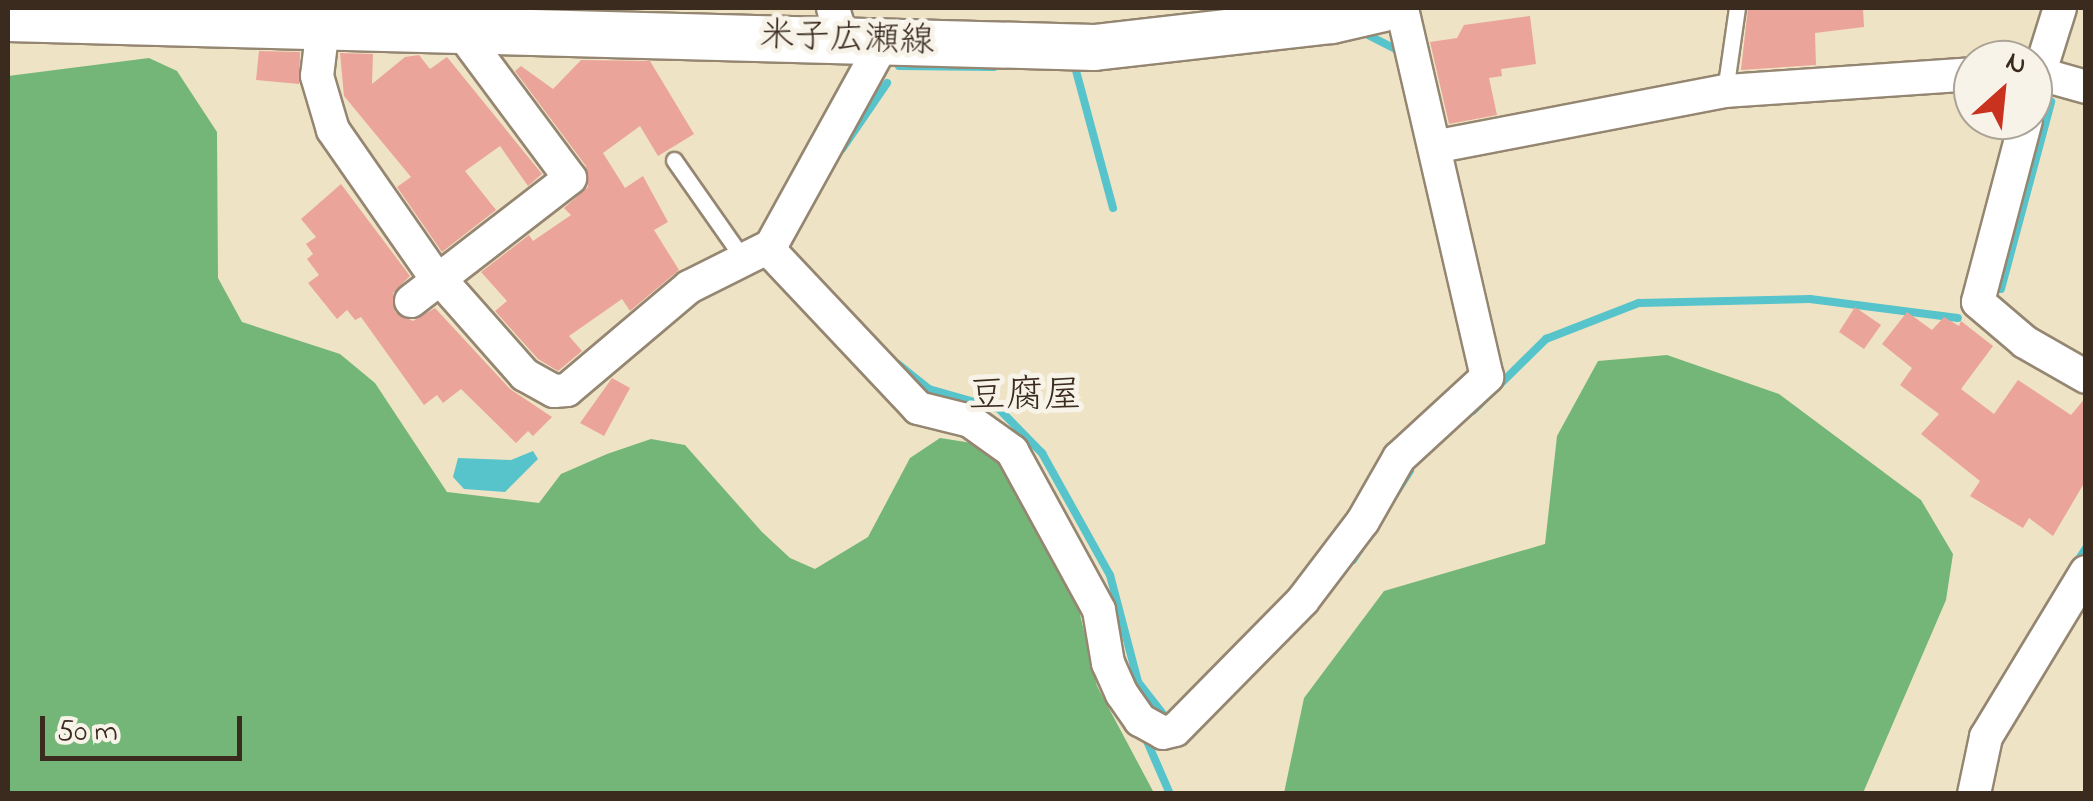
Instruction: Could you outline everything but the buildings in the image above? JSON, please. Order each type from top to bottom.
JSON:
[{"type":"main road","name":"米子広瀬線","points":[[8,18],[460,29],[853,30],[1094,46],[1331,20],[1383,8]]},
{"type":"street","points":[[756,251],[918,408],[970,421],[1012,452],[1085,580],[1122,694],[1140,720],[1163,733],[1175,730],[1303,600],[1364,520],[1399,458],[1488,377],[1440,146],[1402,8]]},
{"type":"street","points":[[2049,40],[2060,8]]},
{"type":"street","points":[[323,26],[318,76],[333,130],[439,280],[525,375],[554,391],[568,390],[688,287],[756,251],[853,30]]},
{"type":"street","points":[[410,301],[570,178],[460,29]]},
{"type":"street","points":[[1440,146],[1725,91],[1953,75]]},
{"type":"street","points":[[2053,82],[2086,87]]},
{"type":"street","points":[[2021,140],[1978,302],[2025,342],[2086,376]]},
{"type":"street","points":[[1974,794],[1986,736],[2086,572]]},
{"type":"lane","points":[[1725,91],[1737,8]]},
{"type":"lane","points":[[674,160],[756,251]]},
{"type":"green space","points":[[149,58],[177,71],[217,132],[218,278],[242,322],[340,354],[375,383],[447,492],[539,503],[561,474],[607,454],[651,439],[685,445],[762,532],[790,558],[815,569],[868,537],[910,458],[940,438],[972,443],[999,458],[1079,610],[1097,686],[1154,793],[8,793],[8,76]]},
{"type":"green space","points":[[1667,355],[1779,394],[1921,500],[1953,554],[1946,600],[1863,793],[1284,793],[1304,698],[1384,591],[1545,544],[1557,436],[1598,361]]},
{"type":"water","points":[[533,451],[538,459],[505,492],[464,489],[453,477],[458,458],[511,460]]},
{"type":"waterway","points":[[1366,34],[1401,52]]},
{"type":"waterway","points":[[899,66],[994,67]]},
{"type":"waterway","points":[[1075,67],[1113,208]]},
{"type":"waterway","points":[[842,149],[887,83]]},
{"type":"waterway","points":[[2001,289],[2041,140]]},
{"type":"waterway","points":[[1473,411],[1546,339],[1639,303],[1810,299],[1958,318]]},
{"type":"waterway","points":[[898,364],[929,389],[999,409],[1042,453],[1110,575],[1138,682],[1166,718]]},
{"type":"waterway","points":[[1353,560],[1410,471]]},
{"type":"waterway","points":[[2075,565],[2086,548]]},
{"type":"waterway","points":[[1146,739],[1170,794]]},
{"type":"district","name":"豆腐屋","points":[[1025,398]]}]
